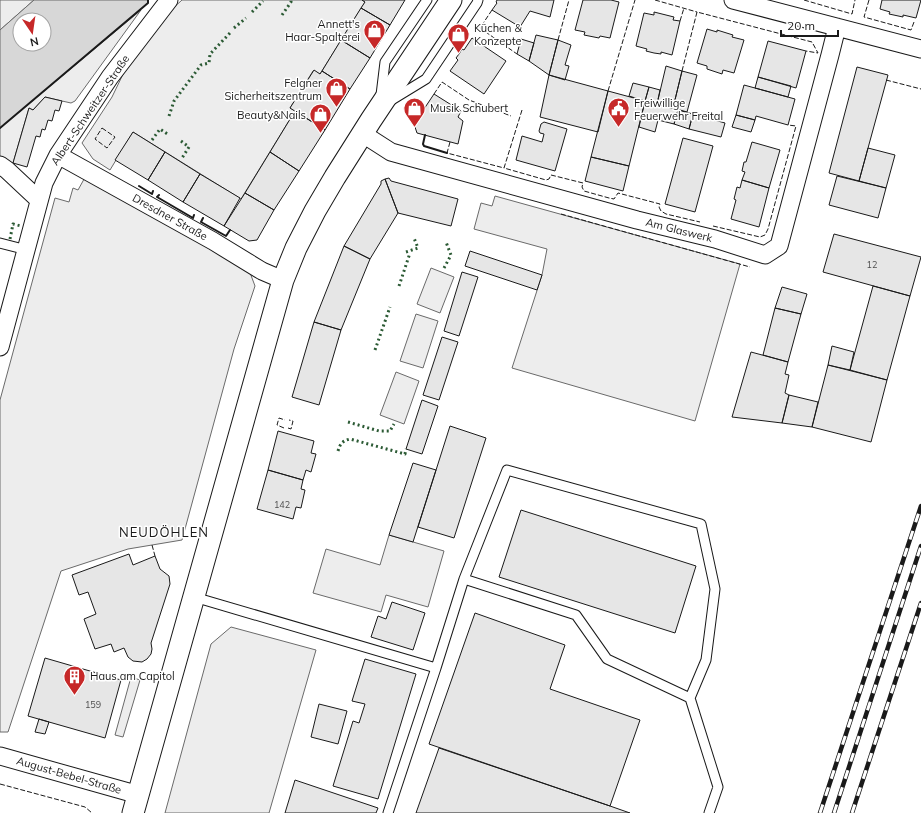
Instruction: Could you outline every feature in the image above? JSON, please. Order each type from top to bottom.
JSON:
[{"type":"street","name":"Albert-Schweitzer-Straße","points":[[0,347],[44,183],[58,155],[110,77],[169,0]]},
{"type":"street","points":[[136,804],[169,681],[283,280],[314,211],[362,134],[452,0]]},
{"type":"street","points":[[733,0],[921,49]]},
{"type":"street","name":"Am Glaswerk","points":[[362,134],[391,152],[637,220],[715,239],[765,254],[779,246],[837,27]]},
{"type":"street","name":"Dresdner Straße","points":[[58,155],[213,241],[262,271],[283,280]]},
{"type":"street","points":[[0,165],[8,170],[39,200]]},
{"type":"street","name":"August-Bebel-Straße","points":[[0,756],[136,804]]},
{"type":"lane","points":[[380,107],[385,62],[427,0]]},
{"type":"lane","points":[[380,107],[426,80],[478,0]]},
{"type":"lane","points":[[0,243],[27,250]]},
{"type":"lane","points":[[388,813],[464,579],[506,470],[701,524],[715,589],[706,660],[690,698],[718,786],[709,813]]},
{"type":"lane","points":[[464,579],[576,615],[607,659],[690,698]]},
{"type":"lane","points":[[194,597],[436,668]]},
{"type":"shaded area","points":[[0,0],[34,0],[20,12],[12,12],[12,19],[0,30]]},
{"type":"shaded area","points":[[34,0],[148,0],[148,3],[0,128],[0,30],[12,19],[12,52],[52,52],[52,12],[20,12]]},
{"type":"shaded area","points":[[182,0],[362,0],[365,2],[320,74],[313,71],[290,108],[295,111],[241,199],[133,132],[110,170],[93,159],[82,143],[112,97],[126,68],[171,10]]},
{"type":"shaded area","points":[[141,10],[75,101],[71,103],[45,97],[33,110],[29,108],[13,163],[0,160],[0,128]]},
{"type":"shaded area","points":[[88,172],[249,270],[255,286],[234,349],[182,540],[128,549],[61,571],[8,732],[0,732],[0,400],[55,198],[69,202],[73,188],[78,190]]},
{"type":"shaded area","points":[[495,196],[740,264],[695,421],[512,368],[542,275],[547,249],[474,229],[481,203],[492,206]]},
{"type":"shaded area","points":[[431,268],[454,277],[440,313],[417,304]]},
{"type":"shaded area","points":[[416,314],[438,321],[423,368],[400,361]]},
{"type":"shaded area","points":[[396,372],[419,381],[404,424],[380,415]]},
{"type":"shaded area","points":[[389,535],[444,551],[428,607],[386,595],[381,612],[313,593],[326,549],[380,565]]},
{"type":"shaded area","points":[[231,627],[316,650],[269,813],[165,813],[211,644]]},
{"type":"shaded area","points":[[131,677],[140,680],[123,737],[115,735]]},
{"type":"building","points":[[362,0],[405,0],[390,25],[361,8],[365,2]]},
{"type":"building","points":[[497,0],[554,0],[550,17],[530,11],[520,27],[492,10],[497,3]]},
{"type":"building","points":[[583,0],[611,0],[619,2],[610,38],[600,36],[599,38],[584,35],[585,32],[575,30]]},
{"type":"building","points":[[882,0],[921,0],[916,18],[889,14],[890,12],[880,9]]},
{"type":"building","points":[[361,8],[390,25],[370,58],[341,40]]},
{"type":"building","points":[[654,12],[674,17],[673,20],[680,21],[672,55],[661,52],[661,54],[646,51],[647,49],[636,46],[644,13],[654,15]]},
{"type":"building","points":[[707,29],[717,32],[717,30],[733,35],[732,37],[744,40],[734,73],[723,70],[722,74],[707,69],[707,66],[697,63]]},
{"type":"building","points":[[536,35],[558,40],[549,75],[529,61]]},
{"type":"building","points":[[472,38],[506,61],[484,94],[450,71],[458,60],[456,58],[462,49],[464,50]]},
{"type":"building","points":[[521,39],[534,43],[529,61],[517,54]]},
{"type":"building","points":[[341,40],[370,58],[350,89],[322,71]]},
{"type":"building","points":[[558,40],[571,45],[565,65],[569,66],[565,80],[549,75]]},
{"type":"building","points":[[768,41],[806,51],[796,88],[758,77]]},
{"type":"building","points":[[666,66],[682,71],[673,108],[657,104]]},
{"type":"building","points":[[857,67],[888,75],[859,181],[829,173]]},
{"type":"building","points":[[314,70],[320,74],[322,71],[350,89],[325,130],[290,108]]},
{"type":"building","points":[[682,71],[697,75],[687,112],[673,108]]},
{"type":"building","points":[[549,75],[608,91],[598,132],[540,117]]},
{"type":"building","points":[[758,77],[791,86],[788,97],[755,88]]},
{"type":"building","points":[[633,83],[649,87],[645,101],[629,96]]},
{"type":"building","points":[[744,85],[795,99],[788,125],[756,116],[755,120],[736,115]]},
{"type":"building","points":[[649,87],[660,90],[657,104],[645,101]]},
{"type":"building","name":"Freiwillige Feuerwehr Freital","points":[[608,91],[645,101],[629,166],[591,157]]},
{"type":"building","points":[[434,94],[461,111],[458,117],[463,121],[458,144],[417,133],[414,124]]},
{"type":"building","points":[[45,97],[62,101],[59,111],[55,110],[52,121],[48,120],[45,130],[42,129],[40,137],[36,136],[27,167],[13,163],[29,108],[33,110]]},
{"type":"building","points":[[645,101],[678,110],[674,124],[658,120],[655,132],[639,127]]},
{"type":"building","points":[[678,110],[693,114],[689,129],[674,124]]},
{"type":"building","points":[[295,111],[325,130],[299,171],[270,152]]},
{"type":"building","points":[[693,114],[725,123],[721,137],[689,129]]},
{"type":"building","points":[[736,115],[755,120],[751,132],[732,127]]},
{"type":"building","points":[[544,122],[567,129],[555,171],[516,160],[522,136],[542,142],[544,134],[540,133],[539,131],[541,124]]},
{"type":"building","points":[[133,132],[165,152],[148,180],[115,160]]},
{"type":"building","points":[[683,138],[713,146],[695,212],[665,204]]},
{"type":"building","points":[[752,142],[780,150],[769,188],[742,180],[745,172],[742,171],[744,162],[746,162]]},
{"type":"building","points":[[868,148],[895,155],[886,188],[859,181]]},
{"type":"building","points":[[165,152],[200,174],[183,202],[148,180]]},
{"type":"building","points":[[270,152],[299,171],[274,210],[245,193]]},
{"type":"building","points":[[591,157],[629,166],[623,191],[585,181]]},
{"type":"building","points":[[200,174],[240,198],[224,226],[183,202]]},
{"type":"building","points":[[837,176],[886,188],[878,218],[829,205]]},
{"type":"building","points":[[389,178],[391,181],[458,199],[451,226],[398,213],[385,179]]},
{"type":"building","points":[[385,179],[398,213],[370,259],[344,246],[381,184],[381,181]]},
{"type":"building","points":[[742,180],[769,188],[759,227],[731,219],[736,200],[734,199],[737,187],[740,188]]},
{"type":"building","points":[[245,193],[274,210],[257,240],[249,241],[224,226]]},
{"type":"building","points":[[834,234],[921,257],[910,296],[823,272]]},
{"type":"building","points":[[344,246],[370,259],[341,330],[314,322]]},
{"type":"building","points":[[470,251],[542,275],[537,290],[465,266]]},
{"type":"building","points":[[462,272],[478,277],[459,336],[444,331]]},
{"type":"building","points":[[873,286],[910,296],[887,380],[850,370]]},
{"type":"building","points":[[782,287],[807,294],[801,314],[775,308]]},
{"type":"building","points":[[775,308],[801,314],[788,362],[763,355]]},
{"type":"building","points":[[314,322],[341,330],[319,405],[292,397]]},
{"type":"building","points":[[442,337],[458,342],[439,400],[423,395]]},
{"type":"building","points":[[832,346],[854,352],[850,370],[828,365]]},
{"type":"building","points":[[751,352],[788,362],[785,374],[789,375],[785,393],[789,395],[782,423],[732,417]]},
{"type":"building","points":[[828,365],[887,380],[871,442],[812,427]]},
{"type":"building","points":[[789,395],[818,402],[812,427],[782,423]]},
{"type":"building","points":[[422,400],[438,406],[422,454],[406,449]]},
{"type":"building","points":[[450,426],[486,438],[454,538],[418,527]]},
{"type":"building","points":[[278,431],[314,441],[311,453],[316,454],[311,472],[306,470],[303,480],[268,470]]},
{"type":"building","points":[[413,463],[436,470],[413,542],[389,535]]},
{"type":"building","points":[[268,470],[303,480],[301,489],[305,490],[301,508],[296,507],[293,519],[257,509]]},
{"type":"building","points":[[521,510],[696,566],[675,633],[499,577]]},
{"type":"building","points":[[129,554],[133,565],[155,556],[160,569],[169,576],[170,584],[151,643],[151,654],[142,662],[133,661],[128,657],[124,648],[114,652],[111,644],[95,649],[84,619],[96,614],[88,592],[79,595],[72,575]]},
{"type":"building","points":[[392,602],[425,613],[413,650],[371,637],[378,616],[386,619]]},
{"type":"building","points":[[475,613],[565,645],[550,689],[640,720],[610,806],[429,744]]},
{"type":"building","name":"Haus am Capitol","points":[[45,658],[121,680],[105,738],[28,716]]},
{"type":"building","points":[[365,659],[416,674],[378,799],[333,786],[353,721],[359,723],[365,704],[352,701]]},
{"type":"building","points":[[319,704],[347,711],[338,744],[311,737]]},
{"type":"building","points":[[39,719],[49,722],[45,734],[35,732]]},
{"type":"building","points":[[439,748],[610,806],[630,813],[416,813]]},
{"type":"building","points":[[295,780],[378,808],[376,813],[285,813]]},
{"type":"railway","points":[[820,813],[921,506]]},
{"type":"railway","points":[[834,813],[921,546]]},
{"type":"railway","points":[[852,813],[921,603]]},
{"type":"hedge","points":[[282,15],[291,0]]},
{"type":"hedge","points":[[252,12],[263,1]]},
{"type":"hedge","points":[[234,28],[246,18]]},
{"type":"hedge","points":[[169,116],[174,101],[201,65],[209,63],[210,54],[230,33]]},
{"type":"hedge","points":[[152,140],[160,129],[169,135]]},
{"type":"hedge","points":[[181,141],[189,147],[182,158]]},
{"type":"hedge","points":[[10,239],[13,224],[21,226]]},
{"type":"hedge","points":[[406,252],[418,248],[414,238]]},
{"type":"hedge","points":[[444,268],[451,255],[446,242]]},
{"type":"hedge","points":[[399,286],[410,253]]},
{"type":"hedge","points":[[375,350],[390,307]]},
{"type":"hedge","points":[[348,422],[379,431],[390,431],[394,424]]},
{"type":"hedge","points":[[338,451],[342,443],[350,439],[405,454],[406,449]]},
{"type":"fence","points":[[558,40],[569,0]]},
{"type":"fence","points":[[608,91],[635,0]]},
{"type":"fence","points":[[655,0],[697,12]]},
{"type":"fence","points":[[804,0],[852,14],[855,0]]},
{"type":"fence","points":[[869,0],[864,17],[911,30],[914,22]]},
{"type":"fence","points":[[680,21],[684,8]]},
{"type":"fence","points":[[492,10],[480,28],[517,54]]},
{"type":"fence","points":[[682,71],[697,12],[812,42],[818,53],[806,51]]},
{"type":"fence","points":[[886,80],[921,89]]},
{"type":"fence","points":[[434,94],[442,82],[469,100],[511,116]]},
{"type":"fence","points":[[522,110],[504,168],[546,180],[549,179],[551,175],[583,183],[582,187],[584,191],[609,198],[614,199],[618,193],[660,204],[659,207],[661,211],[666,214],[700,222]]},
{"type":"fence","points":[[713,226],[760,237],[765,235],[768,229],[796,126],[788,125]]},
{"type":"fence","points":[[102,128],[115,137],[107,148],[95,139],[102,128]]},
{"type":"fence","points":[[450,142],[447,153],[504,168]]},
{"type":"fence","points":[[561,214],[750,267]]},
{"type":"fence","points":[[284,428],[277,425],[279,418],[285,420]]},
{"type":"fence","points":[[288,428],[291,429],[293,421],[289,420]]},
{"type":"fence","points":[[152,545],[155,556]]},
{"type":"fence","points":[[0,784],[85,807],[92,813]]},
{"type":"wall","points":[[0,128],[148,3],[148,0]]},
{"type":"wall","points":[[425,135],[424,146],[447,153]]},
{"type":"wall","points":[[139,186],[152,194],[153,191]]},
{"type":"wall","points":[[159,195],[157,197],[193,218],[194,215]]},
{"type":"wall","points":[[203,218],[201,222],[226,236],[230,230]]},
{"type":"place","name":"Annett's Haar-Spalterei","points":[[375,50]]},
{"type":"place","name":"Küchen & Konzepte","points":[[459,54]]},
{"type":"place","name":"Felgner Sicherheitszentrum","points":[[337,108]]},
{"type":"place","name":"Musik Schubert","points":[[415,128]]},
{"type":"place","name":"Freiwillige Feuerwehr Freital","points":[[618,128]]},
{"type":"place","name":"Beauty&Nails","points":[[321,134]]},
{"type":"place","name":"Haus am Capitol","points":[[75,696]]},
{"type":"district","name":"NEUDÖHLEN","points":[[164,532]]}]
